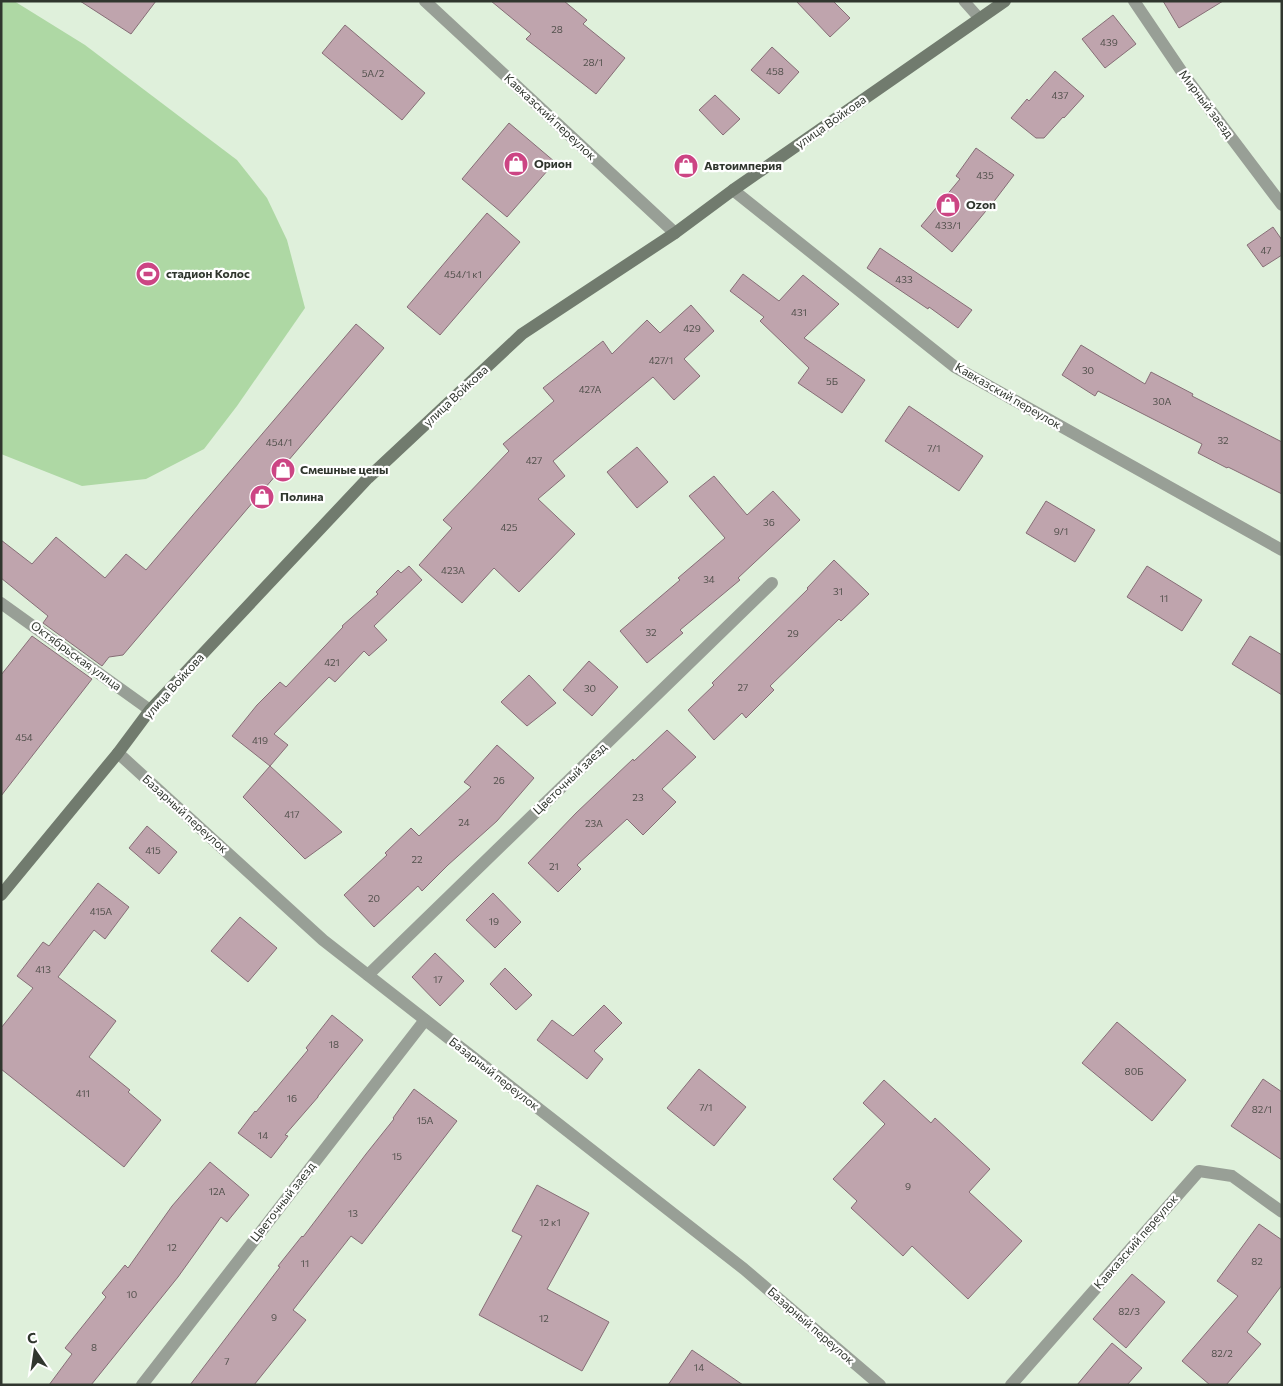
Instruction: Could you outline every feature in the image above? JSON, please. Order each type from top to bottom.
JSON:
[{"type":"street","name":"Кавказский переулок","points":[[425,1],[675,233]]},
{"type":"street","name":"улица Войкова","points":[[1,895],[118,753],[150,710],[368,478],[522,334],[675,233],[733,190],[1005,1]]},
{"type":"street","name":"Мирный заезд","points":[[1134,1],[1184,76],[1282,205]]},
{"type":"street","name":"Кавказский переулок","points":[[733,190],[955,366],[1282,550]]},
{"type":"street","name":"Цветочный заезд","points":[[368,975],[772,583]]},
{"type":"street","name":"Октябрьская улица","points":[[1,602],[150,710]]},
{"type":"street","name":"Базарный переулок","points":[[118,753],[324,940],[744,1269],[880,1385]]},
{"type":"street","name":"Цветочный заезд","points":[[142,1385],[425,1020]]},
{"type":"street","name":"Кавказский переулок","points":[[1010,1385],[1199,1171],[1232,1176],[1282,1212]]},
{"type":"lane","points":[[964,1],[980,19]]},
{"type":"green space","name":"стадион Колос","points":[[1,1],[14,1],[85,45],[237,160],[267,198],[287,240],[305,308],[237,406],[204,449],[146,479],[82,486],[1,454]]},
{"type":"building","points":[[80,1],[156,1],[131,34]]},
{"type":"building","points":[[491,1],[564,1],[587,20],[583,24],[625,58],[596,94],[526,39],[531,34]]},
{"type":"building","points":[[796,1],[833,1],[850,18],[830,37]]},
{"type":"building","points":[[1163,1],[1223,1],[1179,28]]},
{"type":"building","points":[[1113,15],[1136,44],[1105,68],[1082,39]]},
{"type":"building","points":[[345,25],[425,93],[402,120],[322,53]]},
{"type":"building","points":[[772,47],[799,72],[779,94],[751,70]]},
{"type":"building","points":[[1055,71],[1084,96],[1044,138],[1036,138],[1011,118],[1027,99],[1029,101]]},
{"type":"building","points":[[715,95],[740,119],[723,135],[699,110]]},
{"type":"building","points":[[509,123],[555,162],[507,217],[462,179]]},
{"type":"building","points":[[976,148],[1014,175],[952,252],[921,226],[960,179],[956,176]]},
{"type":"building","points":[[487,213],[520,242],[440,335],[407,307]]},
{"type":"building","points":[[1273,227],[1282,240],[1282,255],[1263,267],[1247,245]]},
{"type":"building","points":[[880,248],[972,310],[958,328],[929,307],[928,309],[867,268]]},
{"type":"building","points":[[743,274],[779,301],[803,275],[839,304],[804,338],[865,380],[842,413],[798,383],[809,368],[760,321],[764,317],[730,291]]},
{"type":"building","points":[[691,305],[714,331],[684,359],[700,376],[674,400],[653,377],[553,461],[565,476],[538,499],[575,534],[519,592],[494,568],[462,603],[419,565],[452,528],[443,520],[509,451],[503,444],[554,401],[543,388],[603,341],[612,354],[647,320],[660,333]]},
{"type":"building","points":[[356,324],[384,348],[123,655],[109,657],[102,666],[43,623],[48,616],[1,578],[1,540],[32,564],[56,537],[105,578],[126,554],[146,570]]},
{"type":"building","points":[[1081,345],[1145,384],[1151,372],[1193,394],[1192,396],[1282,442],[1282,494],[1198,453],[1202,444],[1098,391],[1095,396],[1062,375]]},
{"type":"building","points":[[909,406],[983,456],[959,491],[885,441]]},
{"type":"building","points":[[637,447],[668,482],[637,508],[607,472]]},
{"type":"building","points":[[714,476],[747,515],[773,491],[800,520],[738,578],[740,580],[680,630],[683,633],[647,663],[620,631],[680,580],[678,578],[725,538],[689,496]]},
{"type":"building","points":[[1046,501],[1095,530],[1075,562],[1026,533]]},
{"type":"building","points":[[834,560],[869,594],[841,621],[839,619],[770,686],[774,690],[746,718],[742,713],[714,740],[688,710],[714,685],[712,683],[808,589]]},
{"type":"building","points":[[409,566],[422,580],[374,626],[387,640],[369,656],[364,651],[335,682],[329,677],[274,734],[288,745],[270,766],[232,736],[257,705],[280,682],[286,687],[342,626],[378,594],[376,592],[398,570],[401,573]]},
{"type":"building","points":[[1147,566],[1202,600],[1182,631],[1127,597]]},
{"type":"building","points":[[32,636],[92,679],[1,796],[1,675]]},
{"type":"building","points":[[1250,636],[1282,655],[1282,695],[1232,664]]},
{"type":"building","points":[[589,661],[618,687],[592,716],[563,690]]},
{"type":"building","points":[[529,675],[556,703],[527,726],[501,702]]},
{"type":"building","points":[[667,730],[696,757],[662,789],[676,802],[643,835],[627,819],[577,865],[581,869],[558,892],[528,863],[576,813]]},
{"type":"building","points":[[497,745],[534,778],[497,821],[422,891],[418,886],[374,927],[344,895],[387,855],[385,853],[411,828],[419,836],[471,787],[464,782]]},
{"type":"building","points":[[270,766],[342,832],[305,859],[243,797]]},
{"type":"building","points":[[147,826],[177,852],[159,874],[129,848]]},
{"type":"building","points":[[98,883],[129,907],[105,939],[94,930],[58,977],[116,1021],[89,1057],[130,1090],[128,1092],[161,1120],[124,1167],[1,1069],[1,1028],[33,988],[17,976],[43,942],[49,946]]},
{"type":"building","points":[[493,893],[521,922],[495,948],[466,920]]},
{"type":"building","points":[[240,917],[277,948],[248,982],[211,951]]},
{"type":"building","points":[[435,953],[464,981],[440,1006],[412,977]]},
{"type":"building","points":[[505,968],[532,995],[516,1010],[490,984]]},
{"type":"building","points":[[604,1005],[622,1023],[594,1051],[603,1059],[587,1079],[537,1040],[552,1020],[573,1036]]},
{"type":"building","points":[[332,1015],[363,1040],[285,1135],[288,1136],[271,1158],[238,1133],[308,1050],[306,1048]]},
{"type":"building","points":[[1117,1022],[1186,1080],[1152,1121],[1082,1063]]},
{"type":"building","points":[[699,1069],[746,1107],[714,1146],[667,1108]]},
{"type":"building","points":[[1263,1079],[1282,1092],[1282,1160],[1231,1126]]},
{"type":"building","points":[[884,1080],[931,1123],[935,1118],[990,1169],[969,1192],[1022,1241],[968,1299],[912,1246],[903,1256],[851,1208],[857,1201],[833,1179],[885,1124],[863,1103]]},
{"type":"building","points":[[414,1089],[457,1121],[362,1244],[351,1236],[293,1310],[306,1320],[254,1385],[190,1385],[280,1267],[278,1266],[303,1237],[394,1119]]},
{"type":"building","points":[[210,1162],[249,1195],[227,1222],[221,1217],[178,1277],[91,1385],[49,1385],[72,1354],[65,1348],[106,1297],[102,1293],[125,1265],[128,1268],[172,1206]]},
{"type":"building","points":[[537,1185],[589,1213],[547,1289],[609,1322],[582,1371],[479,1315],[522,1236],[512,1231]]},
{"type":"building","points":[[1259,1224],[1282,1240],[1282,1285],[1247,1332],[1261,1344],[1226,1385],[1210,1385],[1182,1361],[1238,1296],[1217,1281]]},
{"type":"building","points":[[1132,1274],[1165,1302],[1126,1348],[1093,1319]]},
{"type":"building","points":[[1112,1343],[1142,1368],[1127,1385],[1077,1385]]},
{"type":"building","points":[[692,1350],[743,1385],[668,1385]]},
{"type":"place","name":"Орион","points":[[516,164]]},
{"type":"place","name":"Автоимперия","points":[[686,166]]},
{"type":"place","name":"Ozon","points":[[948,205]]},
{"type":"place","name":"стадион Колос","points":[[148,274]]},
{"type":"place","name":"Смешные цены","points":[[283,470]]},
{"type":"place","name":"Полина","points":[[262,497]]}]
